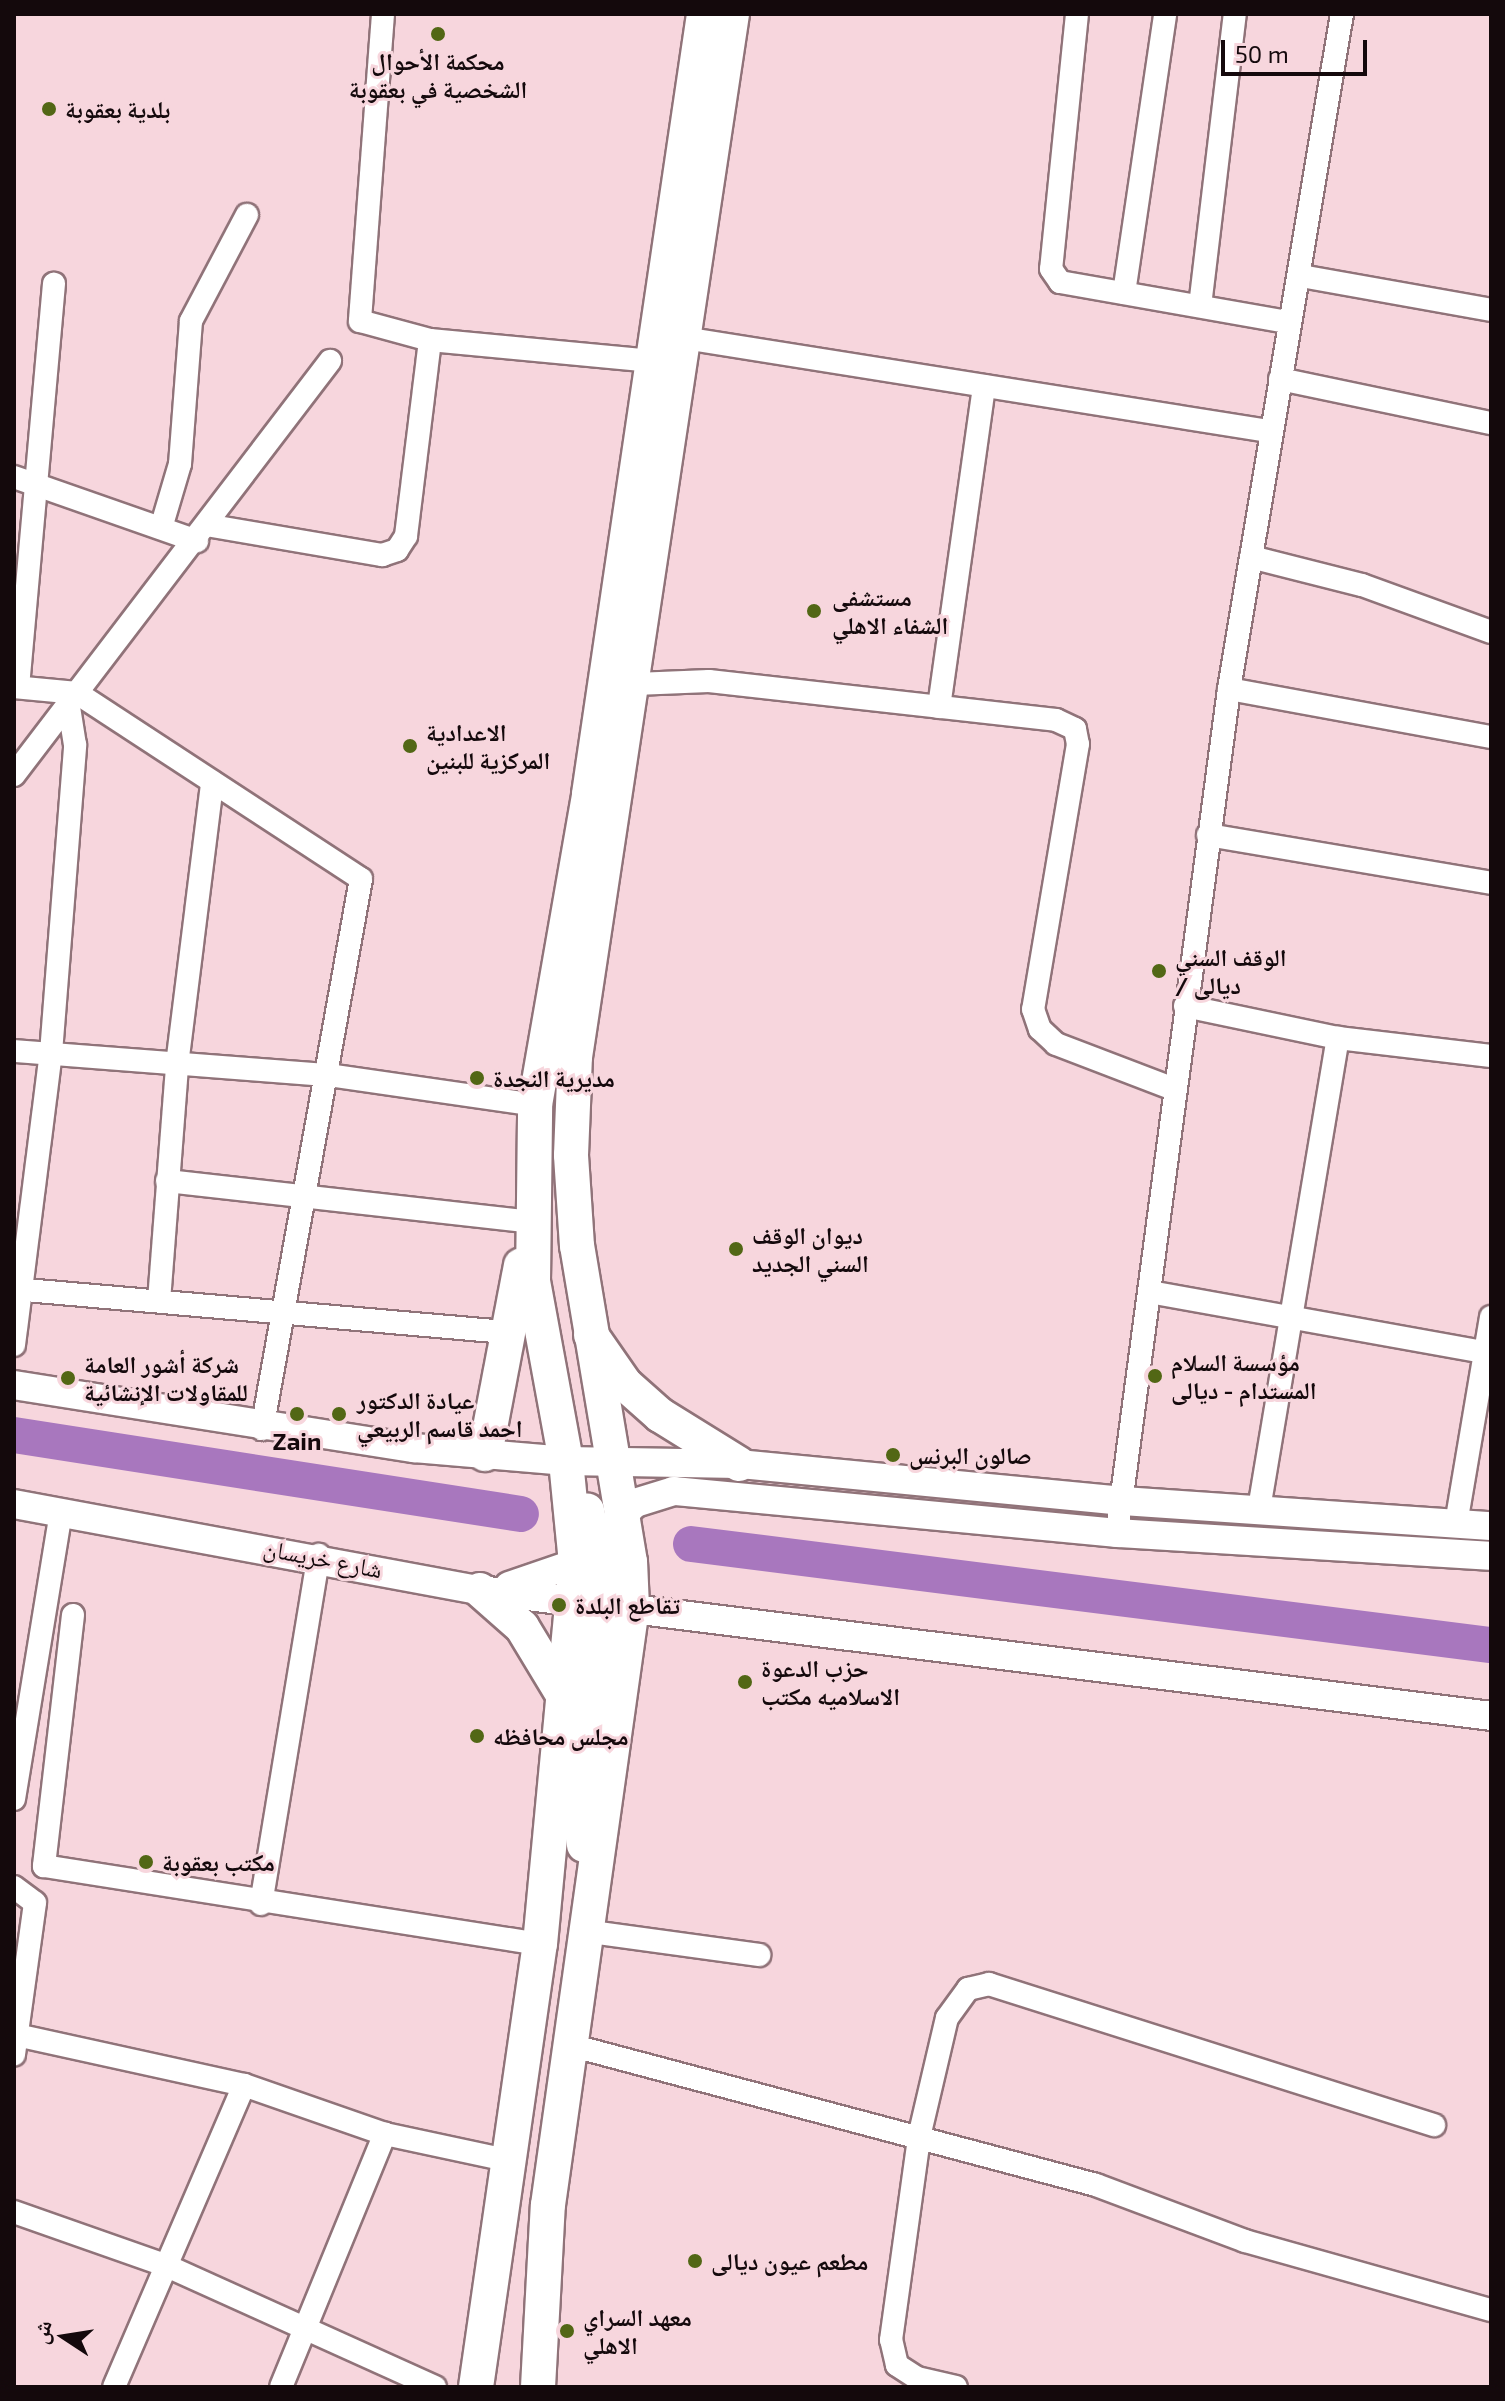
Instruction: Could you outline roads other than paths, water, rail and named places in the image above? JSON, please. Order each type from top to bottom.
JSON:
[{"type":"main road","points":[[518,2387],[548,2205],[584,1931],[591,1868],[602,1604],[622,1517],[587,1328],[571,1155],[575,1057],[635,684],[673,355],[704,14]]},
{"type":"main road","points":[[476,2387],[540,1944],[562,1693],[602,1604],[587,1555],[538,1331],[530,1222],[535,1105],[673,355],[732,14]]},
{"type":"main road","points":[[485,1454],[530,1222]]},
{"type":"main road","points":[[587,1328],[625,1384],[660,1415],[739,1464]]},
{"type":"main road","points":[[480,1590],[522,1627],[562,1693]]},
{"type":"main road","points":[[538,2387],[548,2205]]},
{"type":"street","points":[[383,14],[358,315],[365,325],[430,340],[673,355],[984,386],[1268,431]]},
{"type":"street","points":[[1077,14],[1048,253],[1060,282],[1287,322]]},
{"type":"street","points":[[1124,293],[1165,14]]},
{"type":"street","points":[[1200,306],[1235,14]]},
{"type":"street","points":[[1117,1533],[1229,689],[1268,431],[1280,379],[1287,322],[1301,276],[1342,14]]},
{"type":"street","points":[[161,528],[180,464],[191,321],[247,215]]},
{"type":"street","points":[[1301,276],[1491,310]]},
{"type":"street","points":[[54,284],[23,480],[16,687],[73,700],[212,782],[361,879],[287,1311],[262,1429]]},
{"type":"street","points":[[23,480],[161,528],[382,555],[397,550],[406,536],[430,340]]},
{"type":"street","points":[[14,775],[202,533],[330,361]]},
{"type":"street","points":[[1280,379],[1491,423]]},
{"type":"street","points":[[939,707],[984,386]]},
{"type":"street","points":[[1251,557],[1362,585],[1491,632]]},
{"type":"street","points":[[635,684],[709,681],[1056,720],[1075,729],[1078,744],[1033,1009],[1040,1029],[1056,1044],[1174,1089]]},
{"type":"street","points":[[1229,689],[1491,737]]},
{"type":"street","points":[[14,1345],[17,1290],[51,1053],[75,745],[73,700]]},
{"type":"street","points":[[159,1301],[177,1065],[212,782]]},
{"type":"street","points":[[1208,835],[1491,883]]},
{"type":"street","points":[[1185,1006],[1338,1038],[1491,1056]]},
{"type":"street","points":[[1259,1509],[1338,1038]]},
{"type":"street","points":[[14,1051],[328,1075],[535,1105]]},
{"type":"street","points":[[167,1181],[306,1193],[530,1222]]},
{"type":"street","points":[[17,1290],[508,1332]]},
{"type":"street","points":[[1150,1292],[1291,1320],[1484,1352]]},
{"type":"street","points":[[1456,1524],[1491,1317]]},
{"type":"street","points":[[14,1385],[262,1429],[485,1454],[566,1461],[739,1464],[1122,1501],[1491,1526]]},
{"type":"street","points":[[480,1590],[521,1584],[587,1555],[622,1517],[650,1494],[690,1491],[1117,1533],[1491,1556]]},
{"type":"street","name":"شارع خريسان","points":[[14,1504],[319,1555],[480,1590],[1491,1716]]},
{"type":"street","points":[[14,1799],[61,1513]]},
{"type":"street","points":[[261,1904],[319,1555]]},
{"type":"street","points":[[73,1615],[44,1866],[261,1904],[540,1944]]},
{"type":"street","points":[[14,1887],[35,1903],[15,2045],[244,2085],[385,2134],[511,2161]]},
{"type":"street","points":[[584,1931],[759,1955]]},
{"type":"street","points":[[956,2387],[917,2378],[897,2365],[891,2340],[919,2137],[947,2018],[968,1989],[989,1984],[1434,2125]]},
{"type":"street","points":[[570,2045],[1096,2185],[1245,2241],[1491,2310]]},
{"type":"street","points":[[114,2387],[244,2085]]},
{"type":"street","points":[[281,2387],[308,2329],[385,2134]]},
{"type":"street","points":[[14,2212],[167,2266],[435,2387]]},
{"type":"waterway","points":[[14,1435],[521,1514]]},
{"type":"waterway","points":[[691,1544],[1491,1645]]},
{"type":"place","name":"محكمة الأحوال الشخصية في بعقوبة","points":[[438,34]]},
{"type":"place","name":"بلدية بعقوبة","points":[[49,109]]},
{"type":"place","name":"مستشفى الشفاء الاهلي","points":[[814,611]]},
{"type":"place","name":"الاعدادية المركزية للبنين","points":[[410,746]]},
{"type":"place","name":"الوقف السني / ديالى","points":[[1159,971]]},
{"type":"place","name":"مديرية النجدة","points":[[477,1078]]},
{"type":"place","name":"ديوان الوقف السني الجديد","points":[[736,1249]]},
{"type":"place","name":"مؤسسة السلام المستدام - ديالى","points":[[1155,1376]]},
{"type":"place","name":"شركة أشور العامة للمقاولات الإنشائية","points":[[68,1378]]},
{"type":"place","name":"Zain","points":[[297,1414]]},
{"type":"place","name":"عيادة الدكتور احمد قاسم الربيعي","points":[[339,1414]]},
{"type":"place","name":"صالون البرنس","points":[[893,1455]]},
{"type":"place","name":"تقاطع البلدة","points":[[559,1605]]},
{"type":"place","name":"حزب الدعوة الاسلاميه مكتب","points":[[745,1682]]},
{"type":"place","name":"مجلس محافظه","points":[[477,1736]]},
{"type":"place","name":"مكتب بعقوبة","points":[[146,1862]]},
{"type":"place","name":"مطعم عيون ديالى","points":[[695,2261]]},
{"type":"place","name":"معهد السراي الاهلي","points":[[567,2331]]}]
